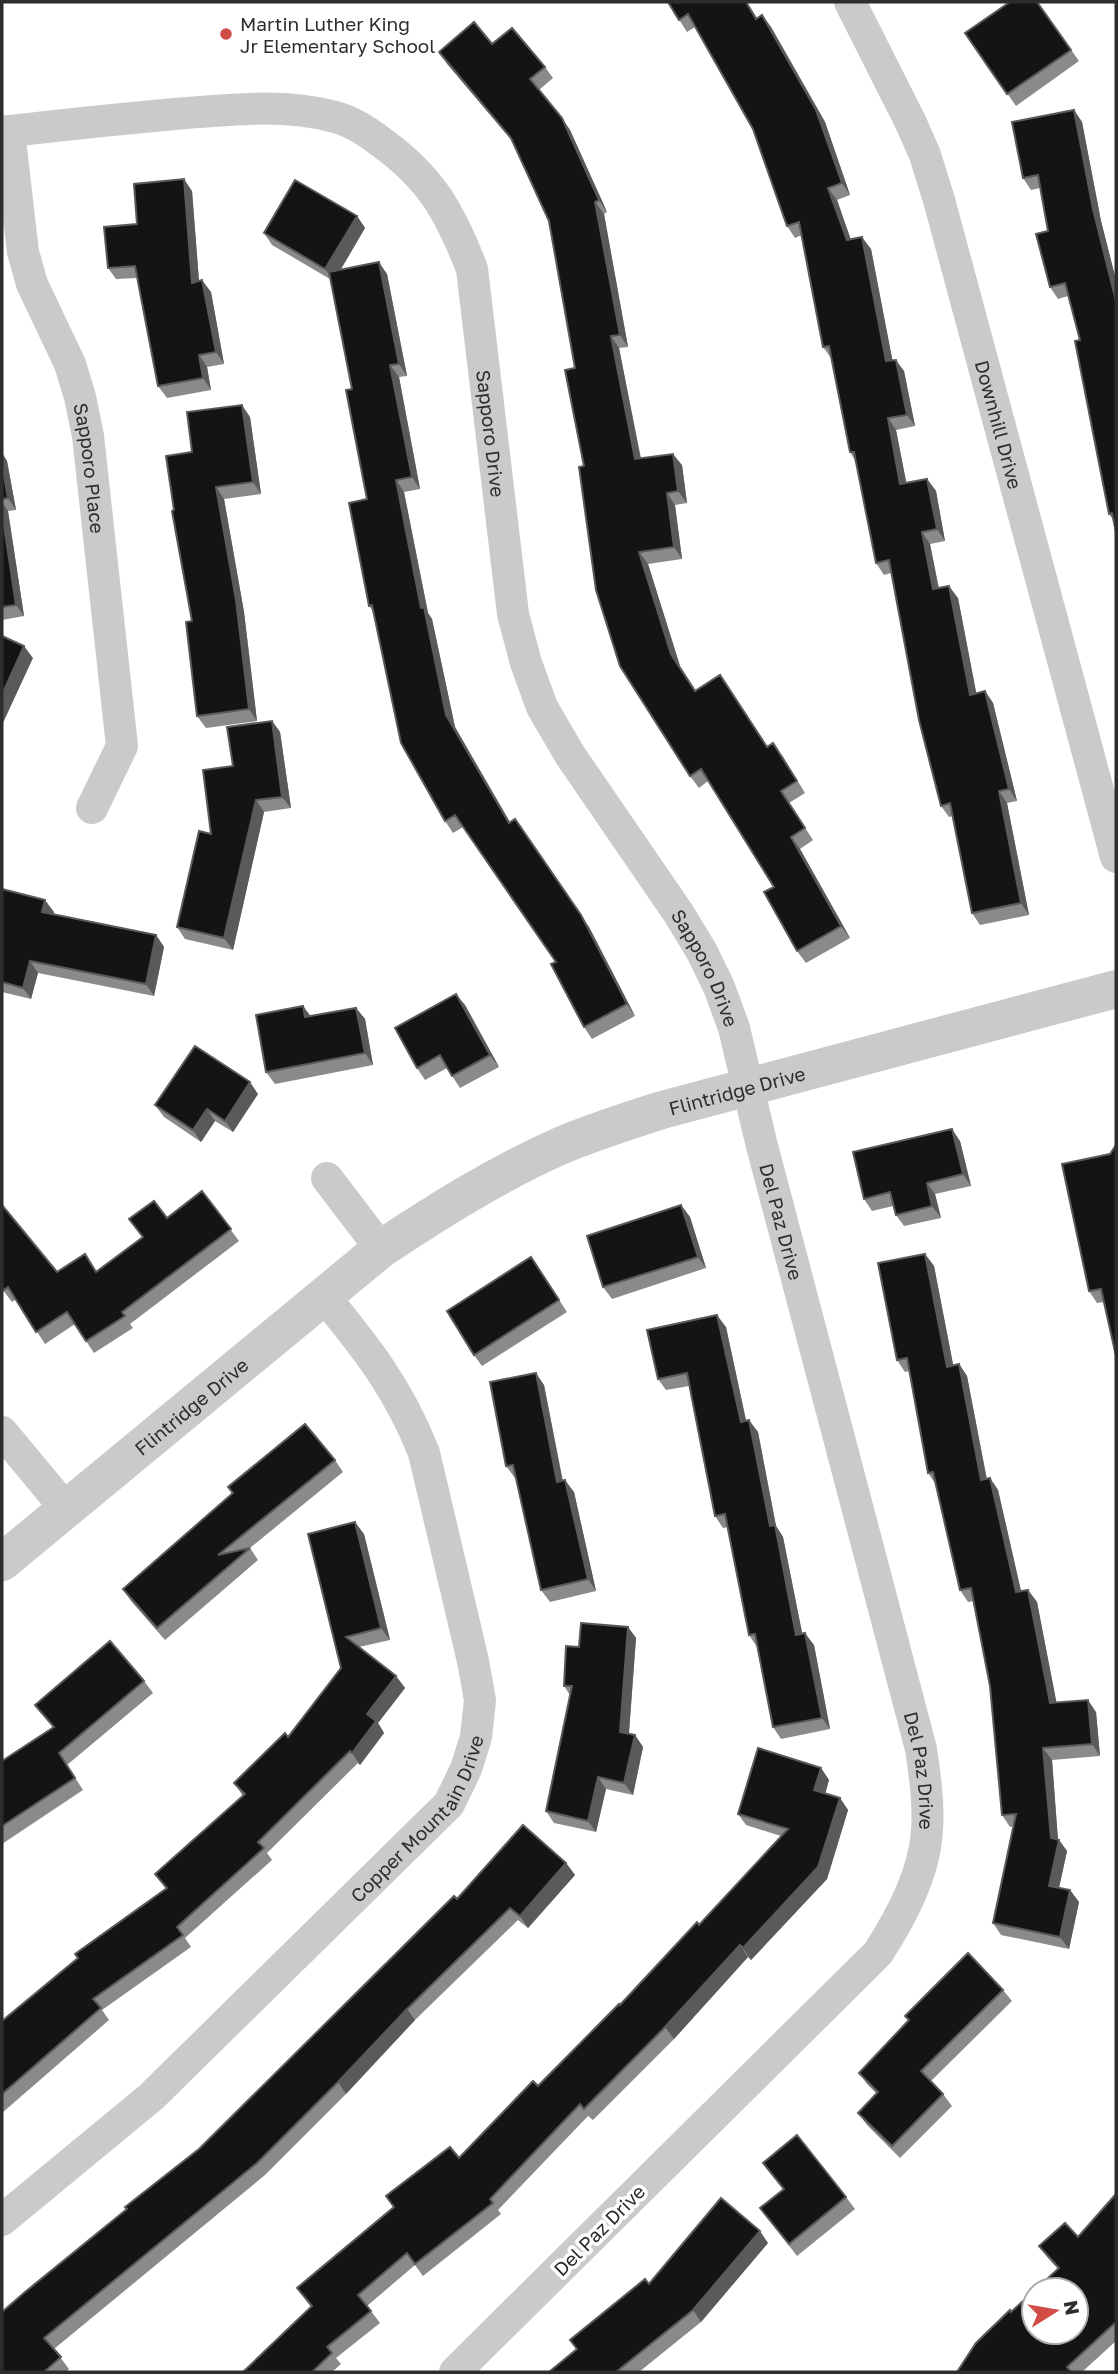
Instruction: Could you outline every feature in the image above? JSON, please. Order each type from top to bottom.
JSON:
[{"type":"street","name":"Downhill Drive","points":[[856,4],[911,123],[932,177],[1116,857]]},
{"type":"street","name":"Sapporo Drive","points":[[5,131],[236,109],[291,109],[337,117],[371,134],[408,161],[437,194],[458,233],[472,269],[513,614],[526,663],[542,707],[570,755],[702,952],[734,1028],[747,1086]]},
{"type":"street","name":"Sapporo Place","points":[[5,131],[23,252],[32,284],[70,364],[88,436],[122,746],[92,808]]},
{"type":"street","name":"Flintridge Drive","points":[[2,1562],[381,1249],[438,1211],[559,1146],[662,1110],[747,1086],[1116,989]]},
{"type":"street","name":"Del Paz Drive","points":[[455,2372],[878,1953],[900,1918],[917,1874],[927,1833],[927,1791],[921,1749],[747,1086]]},
{"type":"street","points":[[327,1178],[381,1249]]},
{"type":"street","name":"Copper Mountain Drive","points":[[2,2220],[150,2097],[449,1804],[466,1769],[476,1737],[480,1700],[424,1453],[389,1380],[323,1295]]},
{"type":"street","points":[[2,1432],[66,1509]]},
{"type":"building","points":[[668,2],[746,2],[756,19],[762,15],[816,110],[842,183],[828,188],[847,240],[862,237],[886,361],[896,360],[907,415],[888,418],[900,484],[927,479],[937,529],[922,532],[933,589],[949,586],[970,695],[985,691],[1009,789],[999,791],[1021,903],[972,913],[950,803],[941,806],[919,720],[889,560],[876,563],[829,346],[823,347],[799,222],[787,226],[753,129],[688,14],[679,20]]},
{"type":"building","points":[[1010,2],[1037,2],[1071,50],[1007,94],[965,33]]},
{"type":"building","points":[[474,22],[492,44],[512,28],[545,67],[530,79],[562,118],[599,200],[595,202],[620,335],[611,336],[635,459],[673,454],[678,491],[667,493],[674,547],[639,552],[671,654],[695,691],[720,675],[767,747],[773,743],[797,781],[781,791],[805,828],[791,837],[841,926],[797,951],[764,892],[774,887],[701,769],[690,776],[620,666],[596,590],[579,467],[584,466],[565,370],[575,368],[549,221],[511,138],[439,52]]},
{"type":"building","points":[[1074,110],[1093,209],[1116,301],[1116,532],[1112,513],[1109,514],[1075,341],[1080,340],[1065,283],[1050,287],[1036,234],[1048,231],[1038,175],[1023,178],[1012,122]]},
{"type":"building","points":[[184,179],[192,283],[202,280],[216,352],[199,355],[203,378],[158,386],[135,266],[108,268],[104,227],[137,224],[134,184]]},
{"type":"building","points":[[295,180],[357,216],[325,269],[264,233]]},
{"type":"building","points":[[379,262],[399,364],[390,365],[412,477],[396,480],[421,608],[424,607],[446,715],[509,823],[515,819],[581,915],[627,1004],[584,1027],[551,964],[556,962],[455,815],[445,821],[401,743],[372,605],[369,606],[349,503],[367,499],[346,390],[352,389],[329,272]]},
{"type":"building","points":[[242,405],[253,482],[216,487],[236,600],[249,709],[197,716],[186,622],[192,621],[172,511],[166,456],[192,452],[187,412]]},
{"type":"building","points":[[2,465],[8,498],[2,499]]},
{"type":"building","points":[[2,512],[16,605],[2,607]]},
{"type":"building","points":[[2,636],[24,646],[2,695]]},
{"type":"building","points":[[272,721],[282,797],[256,800],[224,938],[177,927],[199,831],[211,834],[203,770],[233,766],[227,727]]},
{"type":"building","points":[[2,889],[45,900],[42,912],[156,935],[146,984],[30,961],[23,988],[2,982]]},
{"type":"building","points":[[456,994],[490,1055],[452,1076],[440,1055],[417,1068],[395,1028]]},
{"type":"building","points":[[303,1006],[305,1017],[356,1008],[365,1053],[266,1072],[256,1015]]},
{"type":"building","points":[[195,1046],[250,1082],[225,1121],[207,1109],[193,1130],[155,1105]]},
{"type":"building","points":[[952,1129],[963,1174],[927,1183],[932,1206],[896,1215],[890,1192],[864,1199],[853,1152]]},
{"type":"building","points":[[1116,1145],[1116,1356],[1101,1289],[1089,1291],[1062,1164],[1110,1154]]},
{"type":"building","points":[[202,1191],[231,1229],[122,1312],[125,1316],[86,1341],[67,1312],[36,1332],[8,1287],[4,1290],[2,1287],[2,1205],[57,1272],[85,1254],[96,1272],[143,1237],[129,1219],[154,1201],[167,1218]]},
{"type":"building","points":[[681,1205],[698,1257],[603,1287],[587,1236]]},
{"type":"building","points":[[925,1254],[947,1367],[959,1364],[981,1480],[990,1478],[1016,1592],[1028,1590],[1050,1703],[1088,1700],[1092,1744],[1043,1748],[1051,1838],[1059,1840],[1049,1886],[1070,1890],[1060,1937],[993,1923],[1016,1814],[1002,1815],[990,1686],[971,1588],[960,1590],[933,1472],[928,1473],[907,1358],[897,1360],[878,1263]]},
{"type":"building","points":[[531,1257],[559,1300],[474,1355],[447,1311]]},
{"type":"building","points":[[717,1315],[741,1422],[749,1420],[770,1526],[775,1525],[796,1635],[805,1633],[822,1718],[773,1727],[755,1634],[749,1635],[725,1514],[715,1516],[687,1373],[658,1379],[647,1330]]},
{"type":"building","points":[[536,1373],[557,1482],[565,1480],[588,1579],[541,1590],[513,1465],[506,1466],[490,1382]]},
{"type":"building","points":[[305,1424],[335,1460],[218,1555],[250,1548],[157,1628],[123,1589],[233,1493],[228,1487]]},
{"type":"building","points":[[355,1522],[381,1628],[346,1637],[396,1676],[367,1714],[376,1721],[352,1753],[350,1751],[258,1842],[264,1848],[177,1927],[183,1935],[93,1999],[101,2008],[2,2094],[2,2021],[78,1958],[75,1954],[167,1888],[155,1874],[245,1794],[234,1783],[285,1733],[288,1737],[341,1668],[308,1534]]},
{"type":"building","points":[[581,1623],[628,1627],[620,1732],[635,1735],[624,1783],[598,1777],[588,1821],[546,1811],[572,1686],[564,1686],[566,1646],[579,1647]]},
{"type":"building","points":[[110,1641],[144,1681],[59,1753],[75,1778],[2,1826],[2,1761],[54,1727],[35,1705]]},
{"type":"building","points":[[758,1748],[821,1768],[814,1790],[840,1798],[818,1867],[743,1948],[740,1945],[665,2027],[584,2109],[580,2104],[490,2199],[493,2203],[415,2264],[407,2253],[358,2295],[371,2311],[327,2347],[332,2353],[312,2372],[243,2372],[312,2306],[297,2288],[394,2207],[386,2196],[450,2147],[459,2158],[533,2081],[538,2086],[620,2005],[697,1922],[699,1925],[788,1829],[738,1814]]},
{"type":"building","points":[[523,1825],[566,1863],[520,1916],[510,1908],[257,2163],[44,2338],[61,2357],[44,2372],[2,2372],[2,2312],[127,2209],[125,2207],[199,2149],[454,1896],[457,1899]]},
{"type":"building","points":[[968,1953],[1003,1990],[921,2071],[943,2094],[892,2146],[858,2113],[878,2092],[859,2073],[909,2020],[905,2016]]},
{"type":"building","points":[[797,2135],[846,2197],[789,2244],[760,2208],[784,2189],[763,2163]]},
{"type":"building","points":[[1116,2194],[1116,2322],[1090,2346],[1090,2276],[1050,2276],[1059,2268],[1039,2246],[1065,2223],[1078,2237]]},
{"type":"building","points":[[721,2198],[760,2231],[693,2310],[616,2372],[549,2372],[577,2349],[570,2340],[645,2279],[649,2284]]},
{"type":"building","points":[[1020,2304],[1020,2346],[1090,2346],[1067,2367],[1071,2372],[957,2372],[976,2343],[1010,2310],[1011,2312]]},
{"type":"place","name":"Martin Luther King Jr Elementary School","points":[[226,34]]}]
